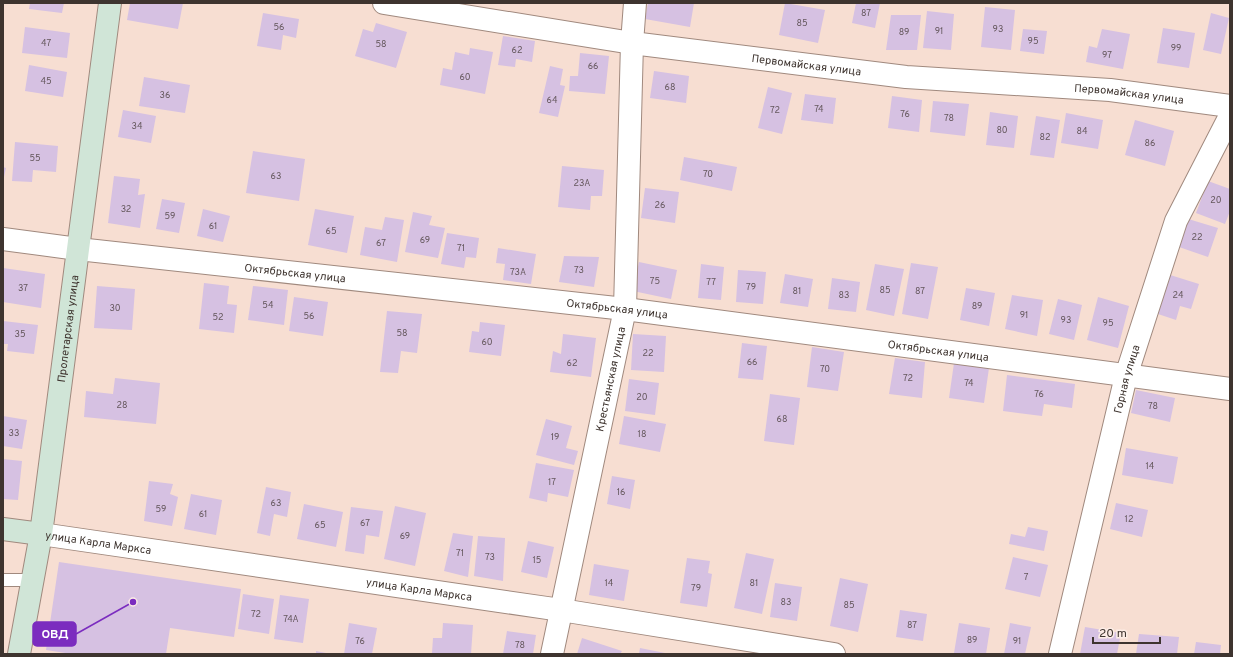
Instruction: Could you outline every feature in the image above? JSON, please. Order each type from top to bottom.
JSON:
[{"type":"main road","name":"Пролетарская улица","points":[[19,654],[41,534],[110,3]]},
{"type":"main road","name":"улица Карла Маркса","points":[[3,529],[41,534]]},
{"type":"street","name":"Первомайская улица","points":[[384,3],[632,43],[906,77],[1110,90],[1230,106]]},
{"type":"street","name":"Крестьянская улица","points":[[552,654],[625,309],[632,43],[635,3]]},
{"type":"street","name":"Горная улица","points":[[1060,654],[1126,376],[1176,221],[1230,116]]},
{"type":"street","name":"Октябрьская улица","points":[[3,240],[625,309],[1230,389]]},
{"type":"street","name":"улица Карла Маркса","points":[[41,534],[561,610],[834,654]]},
{"type":"lane","points":[[3,580],[33,580]]},
{"type":"building","points":[[30,3],[64,3],[62,13],[29,9]]},
{"type":"building","points":[[130,3],[183,3],[178,29],[127,20]]},
{"type":"building","points":[[648,3],[694,3],[690,27],[645,19]]},
{"type":"building","points":[[785,3],[825,10],[818,43],[779,35]]},
{"type":"building","points":[[856,3],[880,3],[875,28],[852,23]]},
{"type":"building","points":[[985,7],[1015,10],[1011,50],[981,47]]},
{"type":"building","points":[[927,11],[954,14],[951,50],[923,48]]},
{"type":"building","points":[[263,13],[299,19],[296,38],[283,35],[281,50],[257,46]]},
{"type":"building","points":[[1211,13],[1229,18],[1221,54],[1203,50]]},
{"type":"building","points":[[891,15],[921,15],[917,50],[886,50]]},
{"type":"building","points":[[376,23],[407,32],[396,68],[355,56],[363,29],[373,32]]},
{"type":"building","points":[[25,27],[70,33],[67,58],[22,53]]},
{"type":"building","points":[[1163,28],[1195,33],[1189,68],[1157,63]]},
{"type":"building","points":[[1023,29],[1047,31],[1044,54],[1020,51]]},
{"type":"building","points":[[1102,29],[1130,34],[1123,69],[1086,62],[1089,46],[1097,48]]},
{"type":"building","points":[[503,36],[535,41],[532,62],[516,59],[515,67],[498,65]]},
{"type":"building","points":[[470,48],[493,52],[485,94],[440,85],[443,68],[452,70],[455,52],[469,55]]},
{"type":"building","points":[[580,53],[609,56],[605,94],[569,91],[570,76],[578,76]]},
{"type":"building","points":[[29,65],[67,72],[63,97],[25,91]]},
{"type":"building","points":[[550,66],[563,69],[560,85],[565,86],[558,117],[539,113]]},
{"type":"building","points":[[654,71],[689,76],[686,103],[650,98]]},
{"type":"building","points":[[144,77],[190,85],[185,113],[139,106]]},
{"type":"building","points":[[768,87],[792,93],[782,134],[758,128]]},
{"type":"building","points":[[805,94],[836,98],[833,124],[801,120]]},
{"type":"building","points":[[892,96],[922,100],[919,132],[888,128]]},
{"type":"building","points":[[933,101],[969,104],[965,136],[930,132]]},
{"type":"building","points":[[123,110],[156,116],[151,143],[118,137]]},
{"type":"building","points":[[990,112],[1018,116],[1014,148],[986,145]]},
{"type":"building","points":[[1066,113],[1103,120],[1098,149],[1061,143]]},
{"type":"building","points":[[1036,116],[1060,120],[1054,158],[1030,155]]},
{"type":"building","points":[[1135,120],[1174,131],[1165,166],[1125,155]]},
{"type":"building","points":[[15,142],[58,146],[56,172],[33,170],[32,182],[12,181]]},
{"type":"building","points":[[253,151],[305,159],[299,201],[246,193]]},
{"type":"building","points":[[684,157],[737,167],[732,191],[680,180]]},
{"type":"building","points":[[562,166],[604,170],[602,196],[591,196],[590,210],[558,207]]},
{"type":"building","points":[[3,167],[6,168],[4,177],[3,177]]},
{"type":"building","points":[[114,176],[140,179],[138,195],[145,194],[140,228],[108,223]]},
{"type":"building","points":[[1208,181],[1230,189],[1230,211],[1225,224],[1196,213]]},
{"type":"building","points":[[645,188],[679,192],[675,223],[641,218]]},
{"type":"building","points":[[162,199],[185,203],[179,233],[156,229]]},
{"type":"building","points":[[203,209],[230,216],[223,242],[197,236]]},
{"type":"building","points":[[315,209],[354,216],[347,253],[308,245]]},
{"type":"building","points":[[413,212],[432,216],[429,225],[445,228],[438,258],[405,252]]},
{"type":"building","points":[[385,217],[404,220],[397,262],[360,255],[365,227],[382,230]]},
{"type":"building","points":[[1185,218],[1218,228],[1208,257],[1176,246]]},
{"type":"building","points":[[447,233],[479,238],[476,258],[466,257],[464,268],[441,264]]},
{"type":"building","points":[[498,248],[536,254],[531,284],[503,280],[505,264],[496,263]]},
{"type":"building","points":[[564,256],[599,257],[594,287],[559,282]]},
{"type":"building","points":[[639,262],[677,270],[671,299],[633,291]]},
{"type":"building","points":[[911,263],[938,267],[928,319],[902,314]]},
{"type":"building","points":[[701,264],[724,267],[721,300],[698,298]]},
{"type":"building","points":[[875,264],[904,269],[894,316],[866,310]]},
{"type":"building","points":[[3,268],[45,274],[41,308],[3,302]]},
{"type":"building","points":[[738,270],[766,272],[763,304],[736,302]]},
{"type":"building","points":[[785,274],[813,279],[808,307],[780,303]]},
{"type":"building","points":[[1167,274],[1199,284],[1191,309],[1180,306],[1176,320],[1155,313]]},
{"type":"building","points":[[832,278],[860,282],[856,312],[828,309]]},
{"type":"building","points":[[204,283],[229,286],[227,304],[237,305],[234,333],[199,329]]},
{"type":"building","points":[[97,286],[135,289],[132,330],[94,328]]},
{"type":"building","points":[[253,286],[288,290],[284,325],[248,320]]},
{"type":"building","points":[[966,288],[995,293],[989,326],[960,320]]},
{"type":"building","points":[[1012,295],[1043,300],[1037,336],[1005,329]]},
{"type":"building","points":[[294,297],[328,302],[323,336],[289,331]]},
{"type":"building","points":[[1098,297],[1129,306],[1118,348],[1087,340]]},
{"type":"building","points":[[1058,299],[1082,305],[1074,340],[1049,334]]},
{"type":"building","points":[[387,311],[422,314],[417,353],[401,351],[398,373],[380,372]]},
{"type":"building","points":[[3,321],[38,325],[34,354],[7,351],[8,344],[3,344]]},
{"type":"building","points":[[480,322],[505,325],[501,356],[469,352],[472,331],[479,332]]},
{"type":"building","points":[[563,334],[596,338],[591,377],[550,372],[553,351],[561,354]]},
{"type":"building","points":[[633,334],[666,336],[664,372],[631,370]]},
{"type":"building","points":[[742,343],[767,346],[763,380],[738,378]]},
{"type":"building","points":[[812,347],[844,352],[838,391],[807,387]]},
{"type":"building","points":[[895,358],[925,362],[922,398],[889,394]]},
{"type":"building","points":[[954,363],[989,368],[984,403],[949,398]]},
{"type":"building","points":[[1007,375],[1075,384],[1072,408],[1044,404],[1042,416],[1003,411]]},
{"type":"building","points":[[115,378],[160,383],[156,424],[84,417],[86,391],[113,394]]},
{"type":"building","points":[[629,379],[659,383],[655,415],[625,411]]},
{"type":"building","points":[[1136,390],[1175,398],[1170,422],[1131,413]]},
{"type":"building","points":[[770,394],[800,398],[794,445],[764,441]]},
{"type":"building","points":[[3,416],[27,420],[22,449],[3,446]]},
{"type":"building","points":[[624,416],[666,424],[660,452],[619,444]]},
{"type":"building","points":[[546,419],[572,426],[566,448],[578,451],[574,465],[536,455]]},
{"type":"building","points":[[1126,448],[1178,457],[1173,484],[1122,475]]},
{"type":"building","points":[[3,459],[22,461],[18,500],[3,499]]},
{"type":"building","points":[[536,463],[574,470],[568,497],[548,493],[547,502],[529,498]]},
{"type":"building","points":[[612,476],[635,480],[630,509],[607,504]]},
{"type":"building","points":[[149,481],[173,484],[170,494],[178,497],[172,526],[144,521]]},
{"type":"building","points":[[266,487],[291,492],[287,517],[274,514],[270,536],[257,533]]},
{"type":"building","points":[[191,494],[222,500],[216,535],[184,529]]},
{"type":"building","points":[[1116,503],[1148,510],[1142,537],[1110,529]]},
{"type":"building","points":[[304,504],[343,512],[336,547],[297,539]]},
{"type":"building","points":[[395,506],[426,513],[415,566],[384,559]]},
{"type":"building","points":[[351,507],[383,511],[379,537],[366,535],[364,554],[345,551]]},
{"type":"building","points":[[1028,527],[1048,531],[1044,551],[1009,544],[1011,534],[1025,537]]},
{"type":"building","points":[[453,533],[473,536],[468,577],[444,571]]},
{"type":"building","points":[[478,536],[505,538],[503,581],[474,576]]},
{"type":"building","points":[[528,541],[554,547],[547,578],[521,572]]},
{"type":"building","points":[[746,553],[774,559],[762,614],[734,608]]},
{"type":"building","points":[[1013,557],[1048,565],[1040,597],[1005,589]]},
{"type":"building","points":[[687,558],[710,561],[708,573],[712,574],[707,607],[680,603]]},
{"type":"building","points":[[59,562],[241,589],[234,637],[170,628],[166,654],[72,654],[46,650]]},
{"type":"building","points":[[594,564],[629,570],[624,601],[589,595]]},
{"type":"building","points":[[840,578],[868,584],[858,632],[830,626]]},
{"type":"building","points":[[775,583],[802,587],[797,621],[770,617]]},
{"type":"building","points":[[243,594],[274,599],[269,634],[238,629]]},
{"type":"building","points":[[280,595],[309,599],[303,643],[274,639]]},
{"type":"building","points":[[900,610],[927,614],[923,641],[896,637]]},
{"type":"building","points":[[349,623],[377,628],[372,654],[344,654]]},
{"type":"building","points":[[443,623],[473,625],[471,654],[432,653],[433,638],[442,638]]},
{"type":"building","points":[[959,623],[990,628],[986,654],[954,653]]},
{"type":"building","points":[[1010,623],[1031,627],[1025,654],[1004,654]]},
{"type":"building","points":[[1085,627],[1121,633],[1117,654],[1080,654]]},
{"type":"building","points":[[507,631],[536,635],[533,654],[503,654]]},
{"type":"building","points":[[1139,634],[1179,637],[1177,654],[1136,654]]},
{"type":"building","points":[[582,638],[622,651],[620,654],[577,654]]},
{"type":"building","points":[[1196,642],[1221,645],[1220,654],[1194,654]]},
{"type":"building","points":[[640,648],[665,653],[665,654],[639,654]]},
{"type":"building","points":[[316,651],[326,653],[326,654],[316,654]]},
{"type":"place","name":"ОВД","points":[[133,602]]}]
